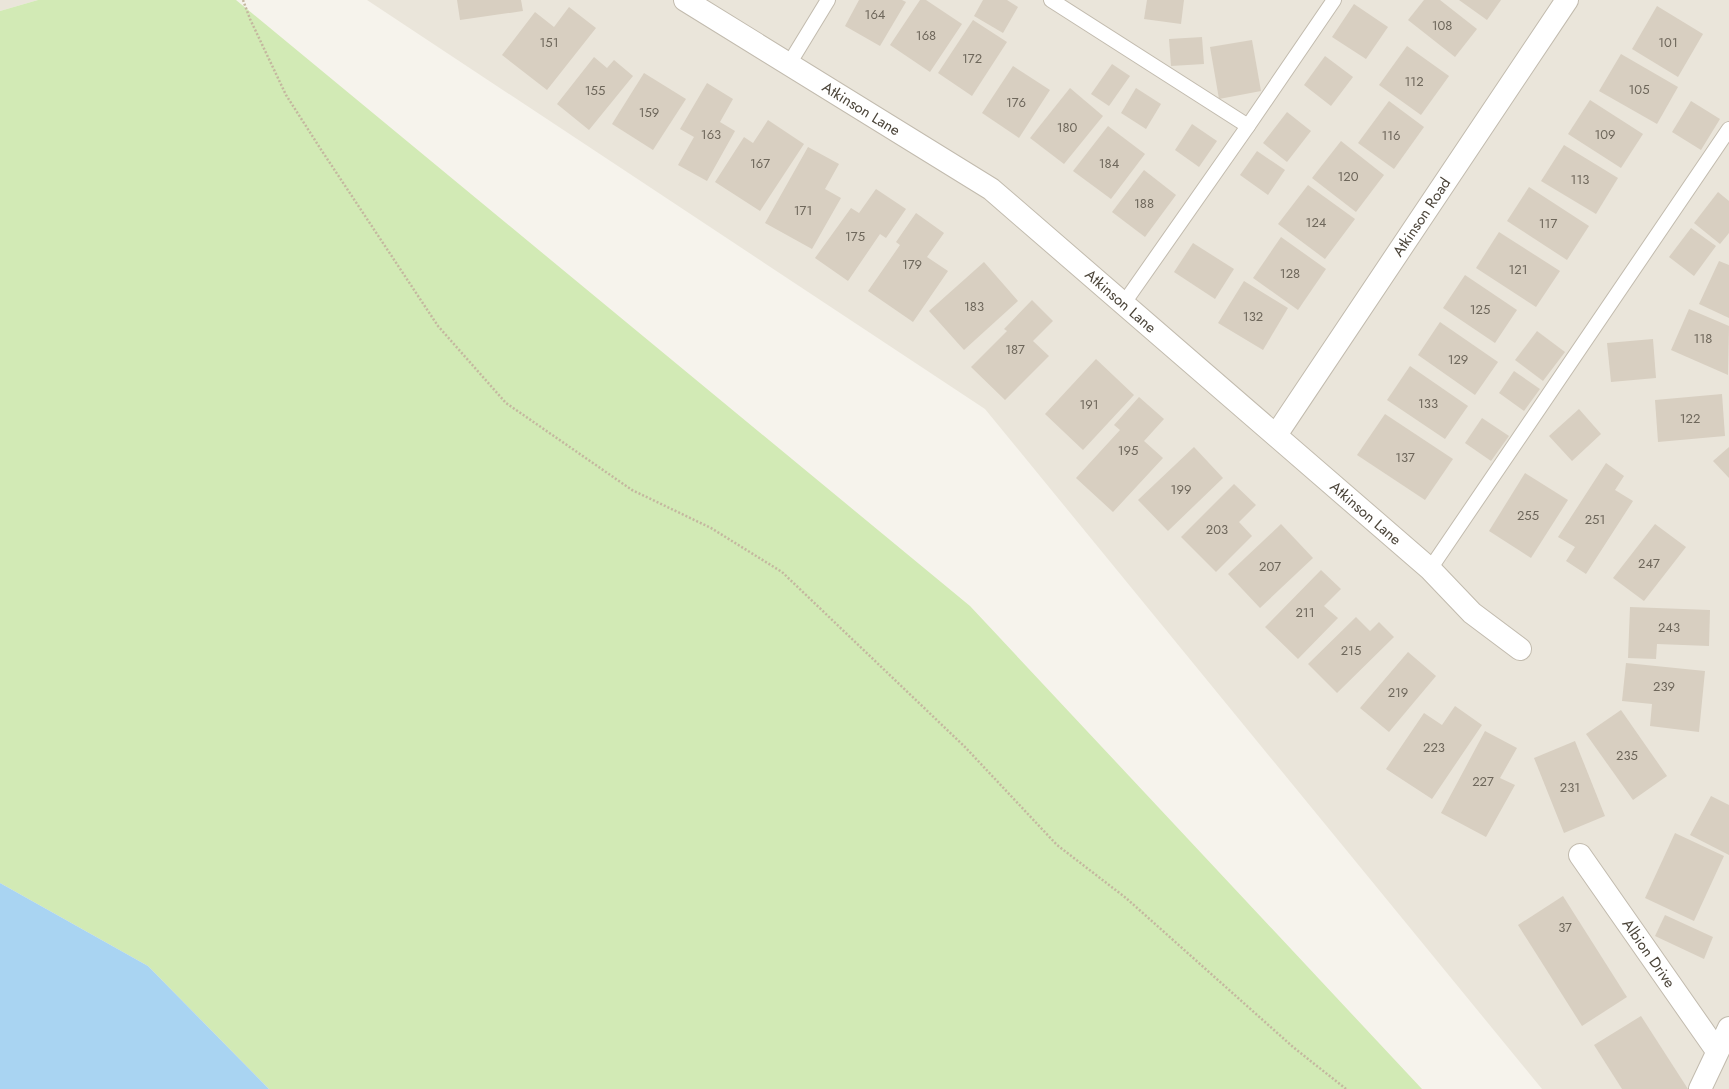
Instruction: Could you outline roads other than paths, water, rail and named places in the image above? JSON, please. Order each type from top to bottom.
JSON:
[{"type":"street","name":"Atkinson Lane","points":[[685,0],[991,189],[1430,569],[1472,613],[1520,649]]},
{"type":"street","name":"Atkinson Road","points":[[1276,435],[1567,0]]},
{"type":"street","name":"Albion Drive","points":[[1580,855],[1717,1051]]},
{"type":"street","points":[[1700,1089],[1729,1028]]},
{"type":"lane","points":[[789,64],[828,0]]},
{"type":"lane","points":[[1051,0],[1248,126]]},
{"type":"lane","points":[[1124,303],[1334,0]]},
{"type":"lane","points":[[1430,569],[1729,129]]},
{"type":"water","points":[[0,883],[148,966],[269,1089],[0,1089]]}]
